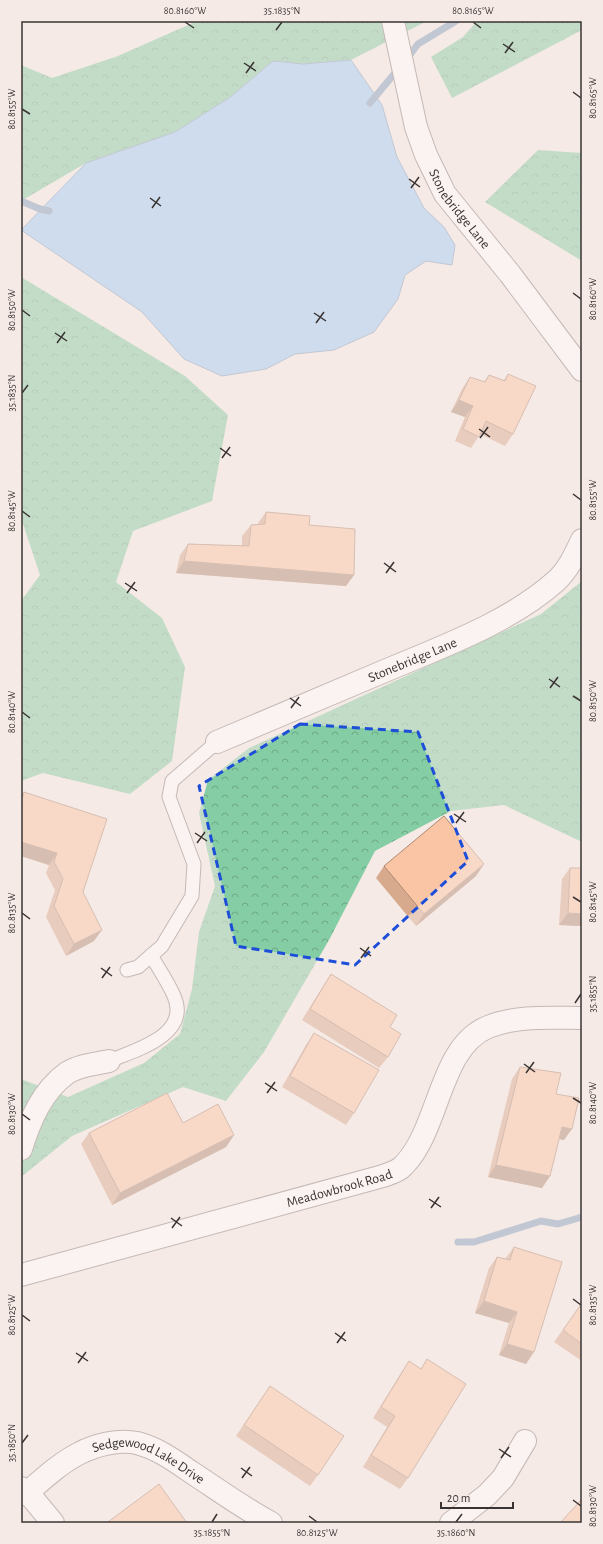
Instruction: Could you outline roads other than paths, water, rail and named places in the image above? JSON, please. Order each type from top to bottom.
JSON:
[{"type":"street","name":"Stonebridge Lane","points":[[395,28],[416,127],[426,155],[445,194],[510,274],[582,370]]},
{"type":"street","name":"Stonebridge Lane","points":[[217,742],[441,647],[496,621],[540,593],[557,580],[566,569],[582,540]]},
{"type":"street","name":"Meadowbrook Road","points":[[21,1275],[396,1171],[417,1148],[445,1081],[462,1047],[474,1036],[488,1027],[504,1023],[538,1018],[582,1018]]},
{"type":"street","points":[[21,1149],[37,1106],[50,1090],[68,1073],[84,1066],[109,1061]]},
{"type":"street","points":[[451,1523],[487,1495],[503,1478],[525,1440]]},
{"type":"street","name":"Sedgewood Lake Drive","points":[[24,1490],[78,1454],[94,1447],[117,1442],[137,1443],[154,1449],[175,1461],[271,1523]]},
{"type":"street","points":[[24,1490],[53,1523]]},
{"type":"lane","points":[[127,970],[138,967],[162,946],[192,896],[194,864],[169,797],[172,781],[217,742]]},
{"type":"lane","points":[[109,1061],[147,1046],[170,1030],[178,1013],[174,996],[151,955]]},
{"type":"water","points":[[351,60],[382,105],[397,157],[424,208],[444,227],[455,245],[452,265],[426,261],[405,275],[398,299],[374,332],[334,350],[295,354],[266,369],[222,376],[184,359],[142,312],[21,230],[86,163],[175,132],[229,98],[273,61],[303,64]]},
{"type":"waterway","points":[[406,60],[418,44],[456,21]]},
{"type":"waterway","points":[[370,103],[399,68]]},
{"type":"waterway","points":[[21,201],[49,211]]},
{"type":"waterway","points":[[458,1242],[474,1242],[541,1221],[558,1224],[582,1217]]}]
